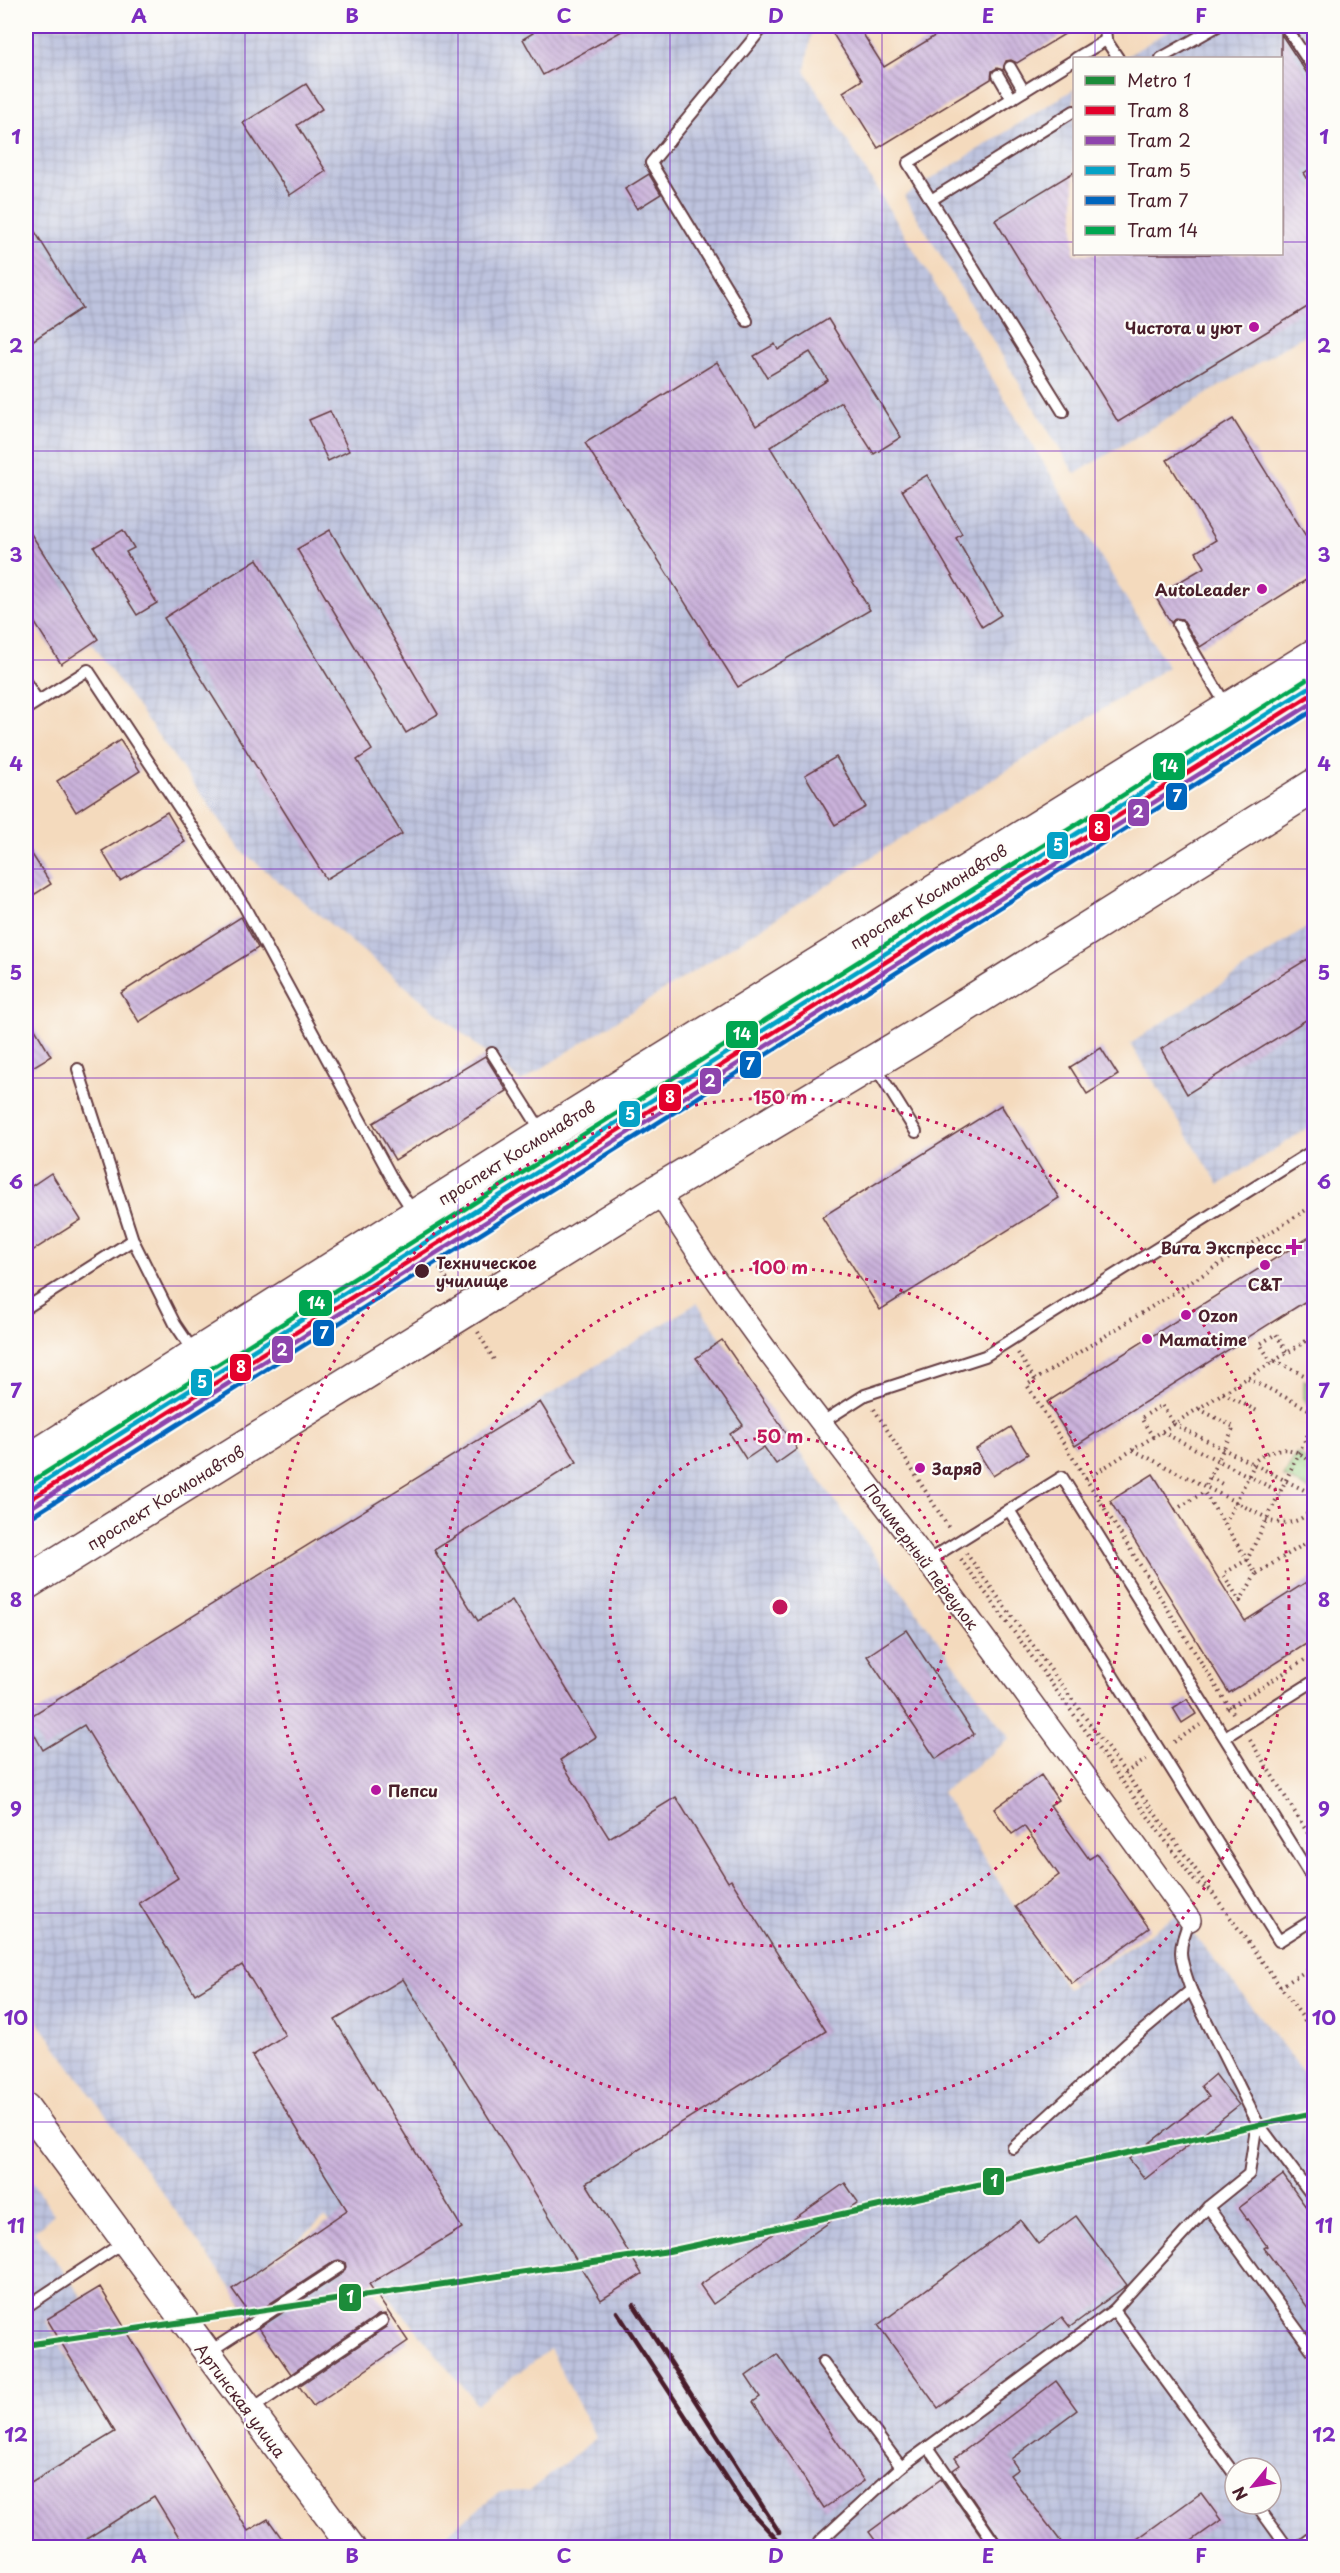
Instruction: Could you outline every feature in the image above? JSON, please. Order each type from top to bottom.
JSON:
[{"type":"main road","name":"проспект Космонавтов","points":[[26,1463],[543,1135],[1314,656]]},
{"type":"main road","name":"проспект Космонавтов","points":[[26,1583],[658,1191],[873,1063],[1314,786]]},
{"type":"street","name":"Полимерный переулок","points":[[658,1191],[688,1239],[821,1423],[927,1562],[1190,1920]]},
{"type":"street","name":"Артинская улица","points":[[26,2107],[206,2354],[352,2547]]},
{"type":"lane","points":[[747,321],[651,163],[687,116],[764,26]]},
{"type":"lane","points":[[1105,26],[1106,40],[1117,57]]},
{"type":"lane","points":[[1163,57],[1218,26]]},
{"type":"lane","points":[[1286,26],[1314,69]]},
{"type":"lane","points":[[1078,57],[1106,40]]},
{"type":"lane","points":[[1063,412],[908,163],[1073,60]]},
{"type":"lane","points":[[1010,67],[1024,91]]},
{"type":"lane","points":[[998,75],[1012,99]]},
{"type":"lane","points":[[931,200],[1073,112]]},
{"type":"lane","points":[[1178,625],[1228,710]]},
{"type":"lane","points":[[26,709],[88,670],[243,906],[413,1217]]},
{"type":"lane","points":[[26,683],[38,702]]},
{"type":"lane","points":[[492,1053],[543,1135]]},
{"type":"lane","points":[[873,1063],[916,1132]]},
{"type":"lane","points":[[78,1069],[133,1240],[175,1324],[196,1355]]},
{"type":"lane","points":[[821,1423],[865,1395],[985,1356],[1314,1150]]},
{"type":"lane","points":[[26,1308],[133,1240]]},
{"type":"lane","points":[[927,1562],[1062,1477],[1314,1881]]},
{"type":"lane","points":[[1009,1510],[1279,1941],[1314,1919]]},
{"type":"lane","points":[[1225,1737],[1314,1681]]},
{"type":"lane","points":[[1190,1920],[1182,1937],[1180,1956],[1191,1990],[1257,2122],[1314,2198]]},
{"type":"lane","points":[[1013,2148],[1129,2042],[1191,1990]]},
{"type":"lane","points":[[819,2541],[901,2467],[1114,2310],[1208,2207],[1249,2175],[1257,2122]]},
{"type":"lane","points":[[1208,2207],[1314,2353]]},
{"type":"lane","points":[[26,2307],[124,2242]]},
{"type":"lane","points":[[206,2354],[339,2267]]},
{"type":"lane","points":[[1114,2310],[1223,2459]]},
{"type":"lane","points":[[249,2410],[382,2321]]},
{"type":"lane","points":[[823,2362],[901,2467]]},
{"type":"lane","points":[[928,2447],[998,2547]]},
{"type":"lane","points":[[1265,2516],[1288,2547]]},
{"type":"lane","points":[[1299,2547],[1314,2536]]},
{"type":"path","points":[[1314,1205],[1027,1385],[1314,1843]]},
{"type":"path","points":[[413,1217],[494,1360]]},
{"type":"path","points":[[1287,1353],[1276,1334],[1260,1344],[1274,1362],[1314,1380]]},
{"type":"path","points":[[1086,1479],[1314,1336]]},
{"type":"path","points":[[1010,1341],[1035,1380]]},
{"type":"path","points":[[1248,1378],[1314,1412]]},
{"type":"path","points":[[1223,1393],[1259,1412]]},
{"type":"path","points":[[865,1395],[955,1544],[1194,1880],[1214,1896]]},
{"type":"path","points":[[1153,1437],[1141,1418],[1162,1405],[1174,1424],[1314,1495]]},
{"type":"path","points":[[1175,1510],[1202,1492],[1234,1427],[1198,1409]]},
{"type":"path","points":[[1314,1422],[1247,1560],[1223,1574],[1240,1601],[1256,1574],[1314,1538]]},
{"type":"path","points":[[1161,1432],[1280,1492]]},
{"type":"path","points":[[1224,1524],[1253,1464],[1268,1451],[1279,1448],[1300,1452],[1314,1466]]},
{"type":"path","points":[[1133,1450],[1277,1523],[1298,1521],[1314,1507]]},
{"type":"path","points":[[1210,1477],[1224,1485]]},
{"type":"path","points":[[1202,1492],[1256,1574]]},
{"type":"path","points":[[955,1544],[1314,2034]]},
{"type":"path","points":[[1281,1987],[1314,1966]]},
{"type":"path","points":[[1308,2025],[1314,2021]]},
{"type":"shaded area","points":[[26,26],[818,26],[811,36],[805,71],[1168,667],[521,1082],[243,852],[26,554]]},
{"type":"shaded area","points":[[1176,26],[1314,26],[1314,329],[1075,474],[904,196],[1073,90],[1073,255],[1283,255],[1283,57],[1126,57]]},
{"type":"shaded area","points":[[1314,923],[1314,1124],[1219,1185],[1130,1044]]},
{"type":"shaded area","points":[[697,1303],[797,1449],[1010,1739],[942,1792],[1067,1989],[1178,1914],[1314,2085],[1314,2547],[430,2547],[500,2492],[529,2491],[596,2438],[550,2349],[477,2404],[325,2218],[248,2278],[327,2223],[408,2341],[313,2406],[232,2289],[26,2005],[26,1719]]},
{"type":"shaded area","points":[[26,2174],[54,2214],[34,2232],[82,2297],[46,2321],[184,2547],[26,2547]]},
{"type":"green space","points":[[1304,1380],[1314,1385],[1314,1415],[1304,1398]]},
{"type":"green space","points":[[1296,1454],[1307,1461],[1312,1469],[1314,1492],[1284,1477]]},
{"type":"building","points":[[529,26],[631,26],[543,75],[523,39],[533,33]]},
{"type":"building","points":[[828,26],[858,26],[884,67],[951,26],[1078,26],[1017,63],[1011,60],[1006,61],[1003,70],[997,68],[992,71],[991,79],[878,148],[843,92],[862,80]]},
{"type":"building","points":[[1281,34],[1314,84],[1314,166],[1304,173],[1314,190],[1314,303],[1118,422],[995,220],[1073,173],[1073,255],[1283,255],[1283,57],[1281,57]]},
{"type":"building","points":[[306,84],[322,109],[297,125],[326,171],[290,195],[243,123]]},
{"type":"building","points":[[649,174],[661,194],[637,209],[625,189]]},
{"type":"building","points":[[26,217],[82,308],[26,345]]},
{"type":"building","points":[[828,319],[901,437],[874,454],[841,402],[770,447],[870,610],[738,687],[585,443],[717,362],[756,426],[828,380],[810,352],[767,377],[754,356],[775,344],[778,350]]},
{"type":"building","points":[[330,411],[349,451],[328,461],[309,420]]},
{"type":"building","points":[[1233,419],[1314,549],[1314,575],[1200,647],[1182,619],[1175,618],[1171,623],[1155,596],[1205,567],[1196,552],[1216,540],[1167,460]]},
{"type":"building","points":[[927,475],[962,534],[956,538],[1001,615],[982,627],[902,490]]},
{"type":"building","points":[[26,526],[98,639],[61,664],[26,609]]},
{"type":"building","points":[[123,530],[134,548],[126,552],[157,603],[137,615],[94,547]]},
{"type":"building","points":[[330,530],[438,714],[406,733],[297,549]]},
{"type":"building","points":[[257,559],[372,750],[357,760],[402,834],[326,879],[164,618]]},
{"type":"building","points":[[120,740],[140,771],[76,812],[57,781]]},
{"type":"building","points":[[836,757],[866,807],[835,825],[805,775]]},
{"type":"building","points":[[167,812],[185,842],[120,881],[102,851]]},
{"type":"building","points":[[26,845],[51,884],[32,896],[26,887]]},
{"type":"building","points":[[241,917],[258,948],[139,1022],[121,993]]},
{"type":"building","points":[[1314,955],[1314,1015],[1187,1094],[1161,1049]]},
{"type":"building","points":[[26,1014],[51,1056],[26,1071]]},
{"type":"building","points":[[1101,1048],[1118,1075],[1087,1094],[1070,1067]]},
{"type":"building","points":[[485,1056],[507,1091],[395,1160],[373,1123]]},
{"type":"building","points":[[1001,1105],[1059,1198],[880,1310],[822,1217]]},
{"type":"building","points":[[51,1173],[81,1220],[26,1255],[26,1190]]},
{"type":"building","points":[[1314,1234],[1314,1296],[1075,1446],[1047,1402]]},
{"type":"building","points":[[722,1340],[797,1449],[776,1464],[764,1447],[746,1459],[730,1434],[743,1425],[696,1358]]},
{"type":"building","points":[[540,1402],[577,1462],[434,1550],[478,1621],[512,1600],[596,1737],[560,1760],[609,1838],[676,1797],[728,1882],[731,1880],[826,2031],[586,2183],[642,2274],[601,2300],[403,1979],[335,2020],[462,2228],[369,2284],[408,2341],[313,2406],[299,2386],[386,2327],[389,2320],[385,2314],[378,2315],[291,2374],[259,2328],[343,2273],[346,2267],[345,2262],[335,2261],[251,2316],[232,2289],[347,2210],[252,2056],[285,2035],[242,1965],[195,1994],[139,1903],[178,1878],[84,1725],[43,1750],[26,1719]]},
{"type":"building","points":[[1011,1427],[1028,1454],[993,1476],[976,1449]]},
{"type":"building","points":[[1153,1474],[1245,1621],[1314,1577],[1314,1639],[1229,1693],[1110,1501]]},
{"type":"building","points":[[906,1630],[974,1734],[936,1759],[867,1656]]},
{"type":"building","points":[[1187,1699],[1196,1714],[1182,1723],[1173,1708]]},
{"type":"building","points":[[1041,1775],[1058,1800],[1050,1805],[1089,1859],[1097,1854],[1149,1928],[1072,1984],[1015,1907],[1059,1875],[1024,1826],[1012,1834],[994,1809]]},
{"type":"building","points":[[1215,2074],[1239,2105],[1145,2179],[1129,2159],[1209,2097],[1201,2086]]},
{"type":"building","points":[[1283,2175],[1314,2218],[1314,2316],[1264,2248],[1267,2246],[1239,2208]]},
{"type":"building","points":[[845,2183],[858,2202],[713,2304],[700,2285]]},
{"type":"building","points":[[1076,2216],[1127,2285],[1070,2327],[1062,2317],[938,2408],[878,2325],[1020,2220],[1038,2244]]},
{"type":"building","points":[[100,2287],[248,2531],[268,2519],[288,2547],[185,2547],[154,2496],[74,2547],[26,2547],[26,2486],[115,2432],[47,2319]]},
{"type":"building","points":[[777,2354],[864,2481],[824,2508],[753,2402],[760,2397],[746,2376]]},
{"type":"building","points":[[1056,2381],[1077,2410],[1011,2459],[1018,2469],[1010,2475],[1065,2547],[1005,2547],[953,2470],[960,2465],[955,2458]]},
{"type":"building","points":[[941,2479],[989,2547],[880,2547],[869,2532]]},
{"type":"building","points":[[1201,2493],[1221,2520],[1183,2547],[1126,2547]]},
{"type":"railway","points":[[634,2305],[779,2532]]},
{"type":"railway","points":[[617,2312],[741,2501],[785,2548]]},
{"type":"metro line","name":"1","points":[[26,2345],[669,2251],[1314,2113]]},
{"type":"tram line","name":"14","points":[[26,1485],[1306,680]]},
{"type":"tram line","name":"5","points":[[26,1493],[1310,687]]},
{"type":"tram line","name":"8","points":[[26,1502],[1314,693]]},
{"type":"tram line","name":"2","points":[[30,1508],[1314,702]]},
{"type":"tram line","name":"7","points":[[34,1515],[1314,710]]},
{"type":"place","name":"Чистота и уют","points":[[1254,327]]},
{"type":"place","name":"AutoLeader","points":[[1262,589]]},
{"type":"place","name":"Вита Экспресс","points":[[1294,1247]]},
{"type":"place","name":"С&Т","points":[[1265,1265]]},
{"type":"place","name":"Техническое училище","points":[[422,1271]]},
{"type":"place","name":"Ozon","points":[[1186,1315]]},
{"type":"place","name":"Mamatime","points":[[1147,1339]]},
{"type":"place","name":"Заряд","points":[[920,1468]]},
{"type":"place","name":"Пепси","points":[[376,1790]]}]
